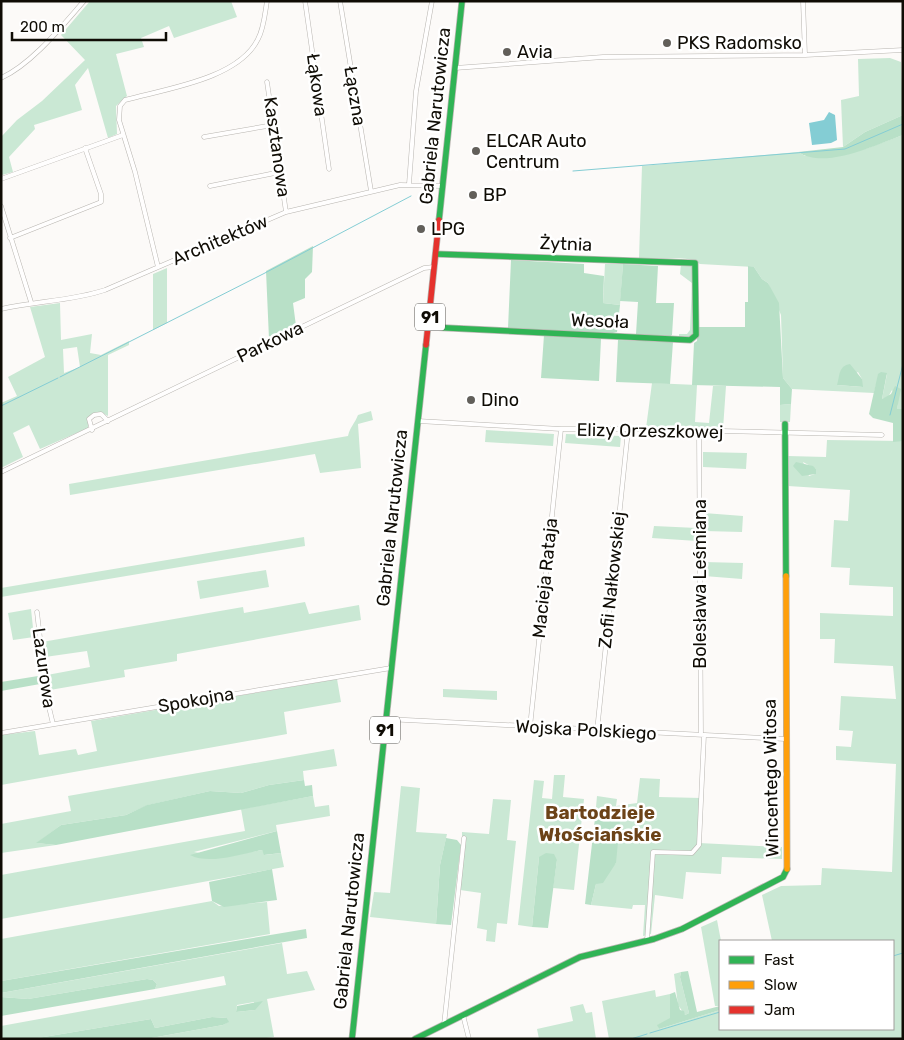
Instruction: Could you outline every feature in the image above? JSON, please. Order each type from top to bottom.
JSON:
[{"type":"street","points":[[1,78],[19,66],[47,41],[84,1]]},
{"type":"street","points":[[158,267],[135,172],[119,120],[120,106],[126,100],[220,72],[233,65],[251,50],[259,38],[267,1]]},
{"type":"street","name":"Łąkowa","points":[[305,1],[329,170]]},
{"type":"street","name":"Łączna","points":[[340,1],[372,191]]},
{"type":"street","points":[[409,184],[416,91],[432,1]]},
{"type":"street","name":"Gabriela Narutowicza","points":[[352,1039],[462,1]]},
{"type":"street","points":[[803,1],[805,55]]},
{"type":"street","points":[[455,68],[603,57],[805,55],[903,50]]},
{"type":"street","name":"Kasztanowa","points":[[267,82],[286,212]]},
{"type":"street","points":[[204,137],[273,125]]},
{"type":"street","points":[[1,179],[123,135]]},
{"type":"street","points":[[10,238],[101,202],[101,194],[85,148]]},
{"type":"street","points":[[210,186],[280,172]]},
{"type":"street","name":"Architektów","points":[[1,309],[31,302],[91,295],[286,212],[409,184],[443,186]]},
{"type":"street","points":[[1,206],[31,302]]},
{"type":"street","name":"Żytnia","points":[[436,254],[695,263]]},
{"type":"street","name":"Wesoła","points":[[428,327],[690,340],[696,335],[695,263]]},
{"type":"street","name":"Parkowa","points":[[1,472],[92,430],[416,272],[434,267]]},
{"type":"street","points":[[92,430],[89,419],[94,415],[102,414],[108,422]]},
{"type":"street","name":"Elizy Orzeszkowej","points":[[418,421],[561,429],[882,436]]},
{"type":"street","name":"Wincentego Witosa","points":[[415,1039],[580,956],[647,941],[682,929],[783,878],[787,870],[785,739],[786,424]]},
{"type":"street","name":"Macieja Rataja","points":[[530,727],[561,429]]},
{"type":"street","name":"Zofii Nałkowskiej","points":[[597,731],[628,430]]},
{"type":"street","name":"Bolesława Leśmiana","points":[[647,941],[653,852],[692,853],[699,845],[703,735],[699,432]]},
{"type":"street","name":"Lazurowa","points":[[36,612],[47,700],[53,724]]},
{"type":"street","name":"Spokojna","points":[[1,733],[392,668]]},
{"type":"street","name":"Wojska Polskiego","points":[[386,719],[785,739]]},
{"type":"street","points":[[444,1025],[464,838]]},
{"type":"street","points":[[463,1015],[469,1039]]},
{"type":"green space","points":[[90,1],[231,1],[237,17],[174,38],[169,26],[141,38],[144,47],[116,54],[127,96],[116,106],[117,134],[108,138],[88,68],[75,85],[82,110],[34,125],[35,129],[9,157],[13,172],[2,175],[1,137],[17,120],[42,101],[85,60],[61,35]]},
{"type":"green space","points":[[890,58],[901,62],[903,115],[865,132],[843,147],[841,100],[859,96],[858,59]]},
{"type":"green space","points":[[903,115],[903,135],[865,150],[836,157],[822,158],[809,157],[798,152],[843,147],[865,132]]},
{"type":"green space","points":[[903,135],[903,409],[897,409],[898,402],[892,390],[888,397],[882,399],[887,374],[876,385],[874,393],[792,389],[783,378],[781,315],[768,283],[762,279],[754,267],[700,264],[679,258],[639,258],[642,166],[798,152],[805,156],[865,149]],"holes":[[[858,372],[862,379],[862,387],[837,385]]]},
{"type":"green space","points":[[313,246],[312,272],[305,279],[305,298],[293,303],[296,326],[269,339],[266,271]]},
{"type":"green space","points":[[511,260],[584,264],[584,273],[604,276],[603,303],[620,305],[617,332],[609,334],[508,328]]},
{"type":"green space","points":[[605,264],[623,264],[620,305],[603,303]]},
{"type":"green space","points":[[623,264],[658,266],[656,303],[674,303],[672,335],[669,337],[638,336],[636,334],[638,302],[620,301]]},
{"type":"green space","points":[[681,264],[692,265],[695,269],[693,333],[690,338],[679,337],[679,334],[687,334],[690,330],[692,283],[680,274]]},
{"type":"green space","points":[[748,266],[754,267],[762,279],[768,283],[779,303],[783,378],[792,389],[791,404],[780,405],[780,387],[692,385],[694,343],[697,341],[698,327],[745,327],[745,302],[748,302]]},
{"type":"green space","points":[[167,268],[167,323],[153,330],[153,274]]},
{"type":"green space","points":[[60,303],[61,340],[92,334],[90,353],[101,355],[129,341],[129,345],[108,355],[108,416],[100,412],[92,414],[88,419],[88,428],[40,449],[29,425],[13,433],[23,457],[1,468],[1,403],[17,396],[8,377],[45,357],[30,307]],"holes":[[[77,347],[80,367],[64,373],[63,349]]]},
{"type":"green space","points":[[544,335],[601,339],[599,381],[541,378]]},
{"type":"green space","points":[[618,340],[673,342],[670,384],[616,382]]},
{"type":"green space","points":[[850,364],[862,379],[863,387],[837,385],[841,369]]},
{"type":"green space","points":[[881,372],[887,373],[882,399],[891,394],[895,386],[901,389],[897,409],[903,409],[903,441],[893,442],[893,423],[873,418],[869,414],[878,374]]},
{"type":"green space","points":[[652,383],[697,385],[695,422],[709,423],[713,386],[726,386],[723,429],[646,428]]},
{"type":"green space","points":[[791,404],[790,422],[780,422],[780,405]]},
{"type":"green space","points":[[371,411],[373,420],[358,424],[361,468],[320,473],[315,454],[70,495],[69,484],[348,436],[358,415]]},
{"type":"green space","points":[[486,430],[554,434],[553,446],[485,442]]},
{"type":"green space","points":[[566,434],[621,436],[620,447],[565,443]]},
{"type":"green space","points":[[827,440],[903,441],[903,1039],[609,1039],[602,1001],[655,990],[656,997],[670,994],[670,1019],[658,1025],[659,1029],[719,1010],[719,1030],[894,1030],[894,940],[772,940],[762,895],[781,886],[821,885],[822,868],[892,872],[896,764],[836,760],[836,746],[851,747],[853,731],[839,730],[841,696],[896,699],[893,666],[834,663],[835,639],[820,639],[820,613],[893,616],[893,587],[849,585],[850,568],[831,567],[834,520],[848,521],[850,490],[788,486],[788,456],[826,457]],"holes":[[[803,462],[816,469],[815,474],[809,476]]]},
{"type":"green space","points":[[703,452],[747,453],[746,469],[703,467]]},
{"type":"green space","points":[[796,462],[813,466],[816,469],[816,474],[802,476],[793,466]]},
{"type":"green space","points":[[704,513],[743,516],[742,532],[704,531]]},
{"type":"green space","points":[[654,526],[697,528],[697,541],[652,538]]},
{"type":"green space","points":[[304,537],[305,546],[1,597],[1,588]]},
{"type":"green space","points":[[704,562],[743,563],[742,579],[704,576]]},
{"type":"green space","points":[[266,570],[269,587],[200,599],[197,581]]},
{"type":"green space","points":[[305,602],[309,614],[359,605],[361,620],[177,654],[177,661],[124,670],[125,677],[50,690],[47,675],[90,667],[87,651],[45,657],[42,642],[243,607],[244,613]]},
{"type":"green space","points":[[31,609],[34,637],[13,640],[8,613]]},
{"type":"green space","points":[[38,676],[40,684],[1,691],[1,682]]},
{"type":"green space","points":[[337,679],[341,702],[284,712],[287,734],[1,785],[1,735],[35,731],[39,755],[76,749],[78,755],[97,751],[91,721]]},
{"type":"green space","points":[[443,689],[497,691],[497,700],[443,697]]},
{"type":"green space","points":[[334,749],[337,766],[303,771],[304,780],[269,785],[241,793],[210,791],[148,805],[126,815],[61,825],[37,843],[56,845],[1,853],[1,824],[71,811],[68,796]]},
{"type":"green space","points":[[554,775],[565,775],[563,797],[584,799],[574,890],[553,888],[557,860],[539,857],[532,927],[518,925],[534,780],[544,781],[542,798],[552,799]]},
{"type":"green space","points":[[640,778],[660,779],[659,797],[701,798],[699,843],[782,847],[782,859],[722,857],[721,874],[686,872],[683,899],[655,895],[651,934],[643,936],[645,905],[633,905],[632,909],[591,905],[596,884],[616,863],[614,820],[595,818],[597,796],[617,799],[616,806],[637,803]]},
{"type":"green space","points":[[304,780],[305,786],[312,785],[313,796],[56,845],[36,843],[61,825],[126,815],[147,805],[210,791],[241,793],[269,785]]},
{"type":"green space","points":[[401,786],[420,788],[416,832],[447,834],[440,865],[436,924],[370,917],[374,892],[390,893]]},
{"type":"green space","points":[[313,796],[315,807],[329,805],[330,816],[276,825],[277,831],[194,852],[222,857],[262,850],[265,855],[281,853],[284,867],[1,919],[1,875],[245,831],[241,809]]},
{"type":"green space","points":[[493,799],[511,800],[507,840],[516,841],[507,924],[497,923],[495,942],[486,941],[487,930],[477,928],[481,893],[460,890],[466,836],[462,836],[462,832],[489,834]]},
{"type":"green space","points":[[595,818],[620,820],[616,863],[603,883],[596,884],[591,905],[585,904]]},
{"type":"green space","points":[[277,831],[281,853],[264,855],[262,850],[216,859],[198,858],[190,855]]},
{"type":"green space","points":[[446,838],[457,840],[461,845],[451,925],[436,924],[440,865]]},
{"type":"green space","points":[[546,853],[554,854],[557,860],[548,928],[532,927],[539,857]]},
{"type":"green space","points":[[272,869],[277,900],[224,907],[212,901],[209,882]]},
{"type":"green space","points":[[212,901],[219,906],[267,902],[270,934],[1,981],[1,939]]},
{"type":"green space","points":[[717,920],[721,940],[719,940],[719,1006],[715,1006],[701,927]]},
{"type":"green space","points":[[306,929],[307,938],[1,993],[1,981]]},
{"type":"green space","points":[[282,943],[287,974],[307,971],[315,990],[267,999],[274,1037],[259,1039],[146,1039],[223,1025],[228,1022],[227,1018],[212,1017],[155,1028],[151,1019],[32,1039],[1,1039],[1,1026],[226,985],[224,976],[155,989],[157,984],[153,980],[147,979],[28,999],[1,997],[1,993]],"holes":[[[254,1002],[255,1010],[236,1012],[237,1005]]]},
{"type":"green space","points":[[688,971],[697,1012],[719,1006],[719,1010],[659,1029],[657,1025],[670,1018],[670,994],[675,992],[680,1010],[684,1011],[685,1015],[689,1013],[680,977],[681,972]]},
{"type":"green space","points":[[681,972],[680,977],[689,1013],[685,1015],[678,1005],[674,974]]},
{"type":"green space","points":[[147,979],[153,980],[157,984],[155,989],[1,1016],[1,997],[28,999]]},
{"type":"green space","points":[[263,1001],[255,1010],[236,1012],[237,1006]]},
{"type":"green space","points":[[583,1004],[586,1013],[592,1012],[596,1039],[539,1039],[537,1029],[573,1021],[570,1007]]},
{"type":"green space","points":[[212,1017],[227,1018],[229,1022],[223,1025],[146,1039],[32,1039],[151,1019],[155,1028]]},
{"type":"water","points":[[829,112],[835,115],[837,140],[831,143],[812,145],[809,123],[824,120]]},
{"type":"waterway","points":[[573,171],[845,149],[903,124]]},
{"type":"waterway","points":[[60,377],[411,196]]},
{"type":"waterway","points":[[890,415],[903,364]]},
{"type":"waterway","points":[[1,406],[58,378]]},
{"type":"waterway","points":[[894,956],[903,953]]},
{"type":"waterway","points":[[650,1033],[719,1012]]},
{"type":"waterway","points":[[631,1039],[647,1034]]},
{"type":"traffic: fast","points":[[439,220],[462,1]]},
{"type":"traffic: fast","points":[[428,327],[690,340],[696,335],[695,263],[436,254]]},
{"type":"traffic: fast","points":[[352,1039],[426,345]]},
{"type":"traffic: fast","points":[[785,424],[786,576]]},
{"type":"traffic: fast","points":[[415,1039],[580,957],[654,939],[682,929],[783,877],[787,869]]},
{"type":"traffic: slow","points":[[786,576],[787,869]]},
{"type":"traffic: jam","points":[[426,345],[439,220]]},
{"type":"place","name":"PKS Radomsko","points":[[667,43]]},
{"type":"place","name":"Avia","points":[[507,52]]},
{"type":"place","name":"ELCAR Auto Centrum","points":[[476,151]]},
{"type":"place","name":"BP","points":[[473,195]]},
{"type":"place","name":"LPG","points":[[421,229]]},
{"type":"place","name":"Dino","points":[[471,400]]},
{"type":"district","name":"Bartodzieje Włościańskie","points":[[600,823]]}]
